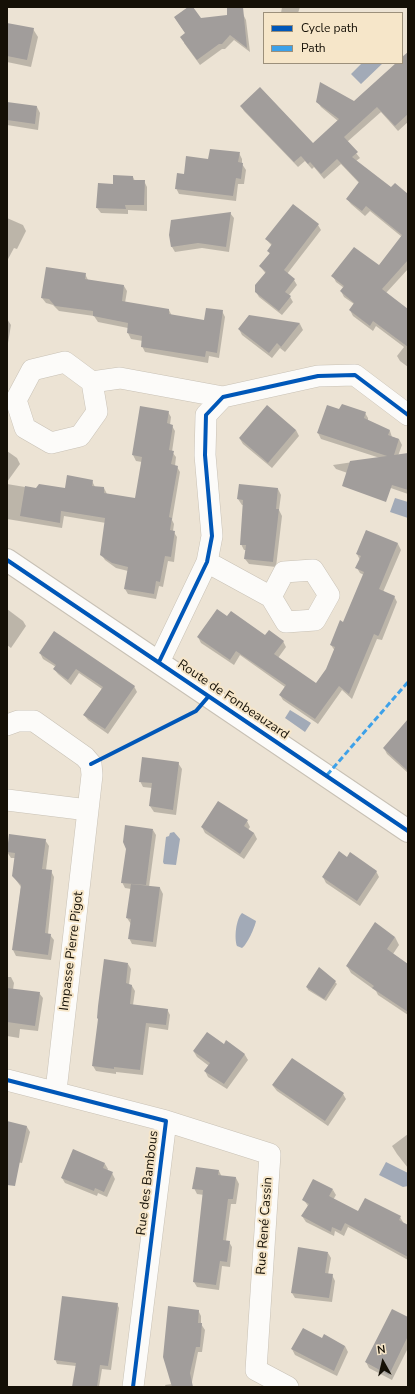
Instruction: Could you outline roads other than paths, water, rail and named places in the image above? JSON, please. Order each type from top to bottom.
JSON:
[{"type":"street","points":[[92,382],[120,378],[223,397],[318,376],[355,375],[408,415]]},
{"type":"street","points":[[159,662],[207,562],[212,536],[205,454],[206,415],[223,397]]},
{"type":"street","name":"Route de Fonbeauzard","points":[[7,560],[408,831]]},
{"type":"street","points":[[207,562],[271,598]]},
{"type":"street","name":"Impasse Pierre Pigot","points":[[7,725],[18,721],[34,721],[84,757],[91,764],[92,775],[57,1082],[54,1092]]},
{"type":"street","points":[[7,800],[88,810]]},
{"type":"street","name":"Rue des Bambous","points":[[7,1080],[166,1121],[133,1387]]},
{"type":"street","name":"Rue René Cassin","points":[[166,1121],[270,1154],[256,1370],[288,1387]]}]
